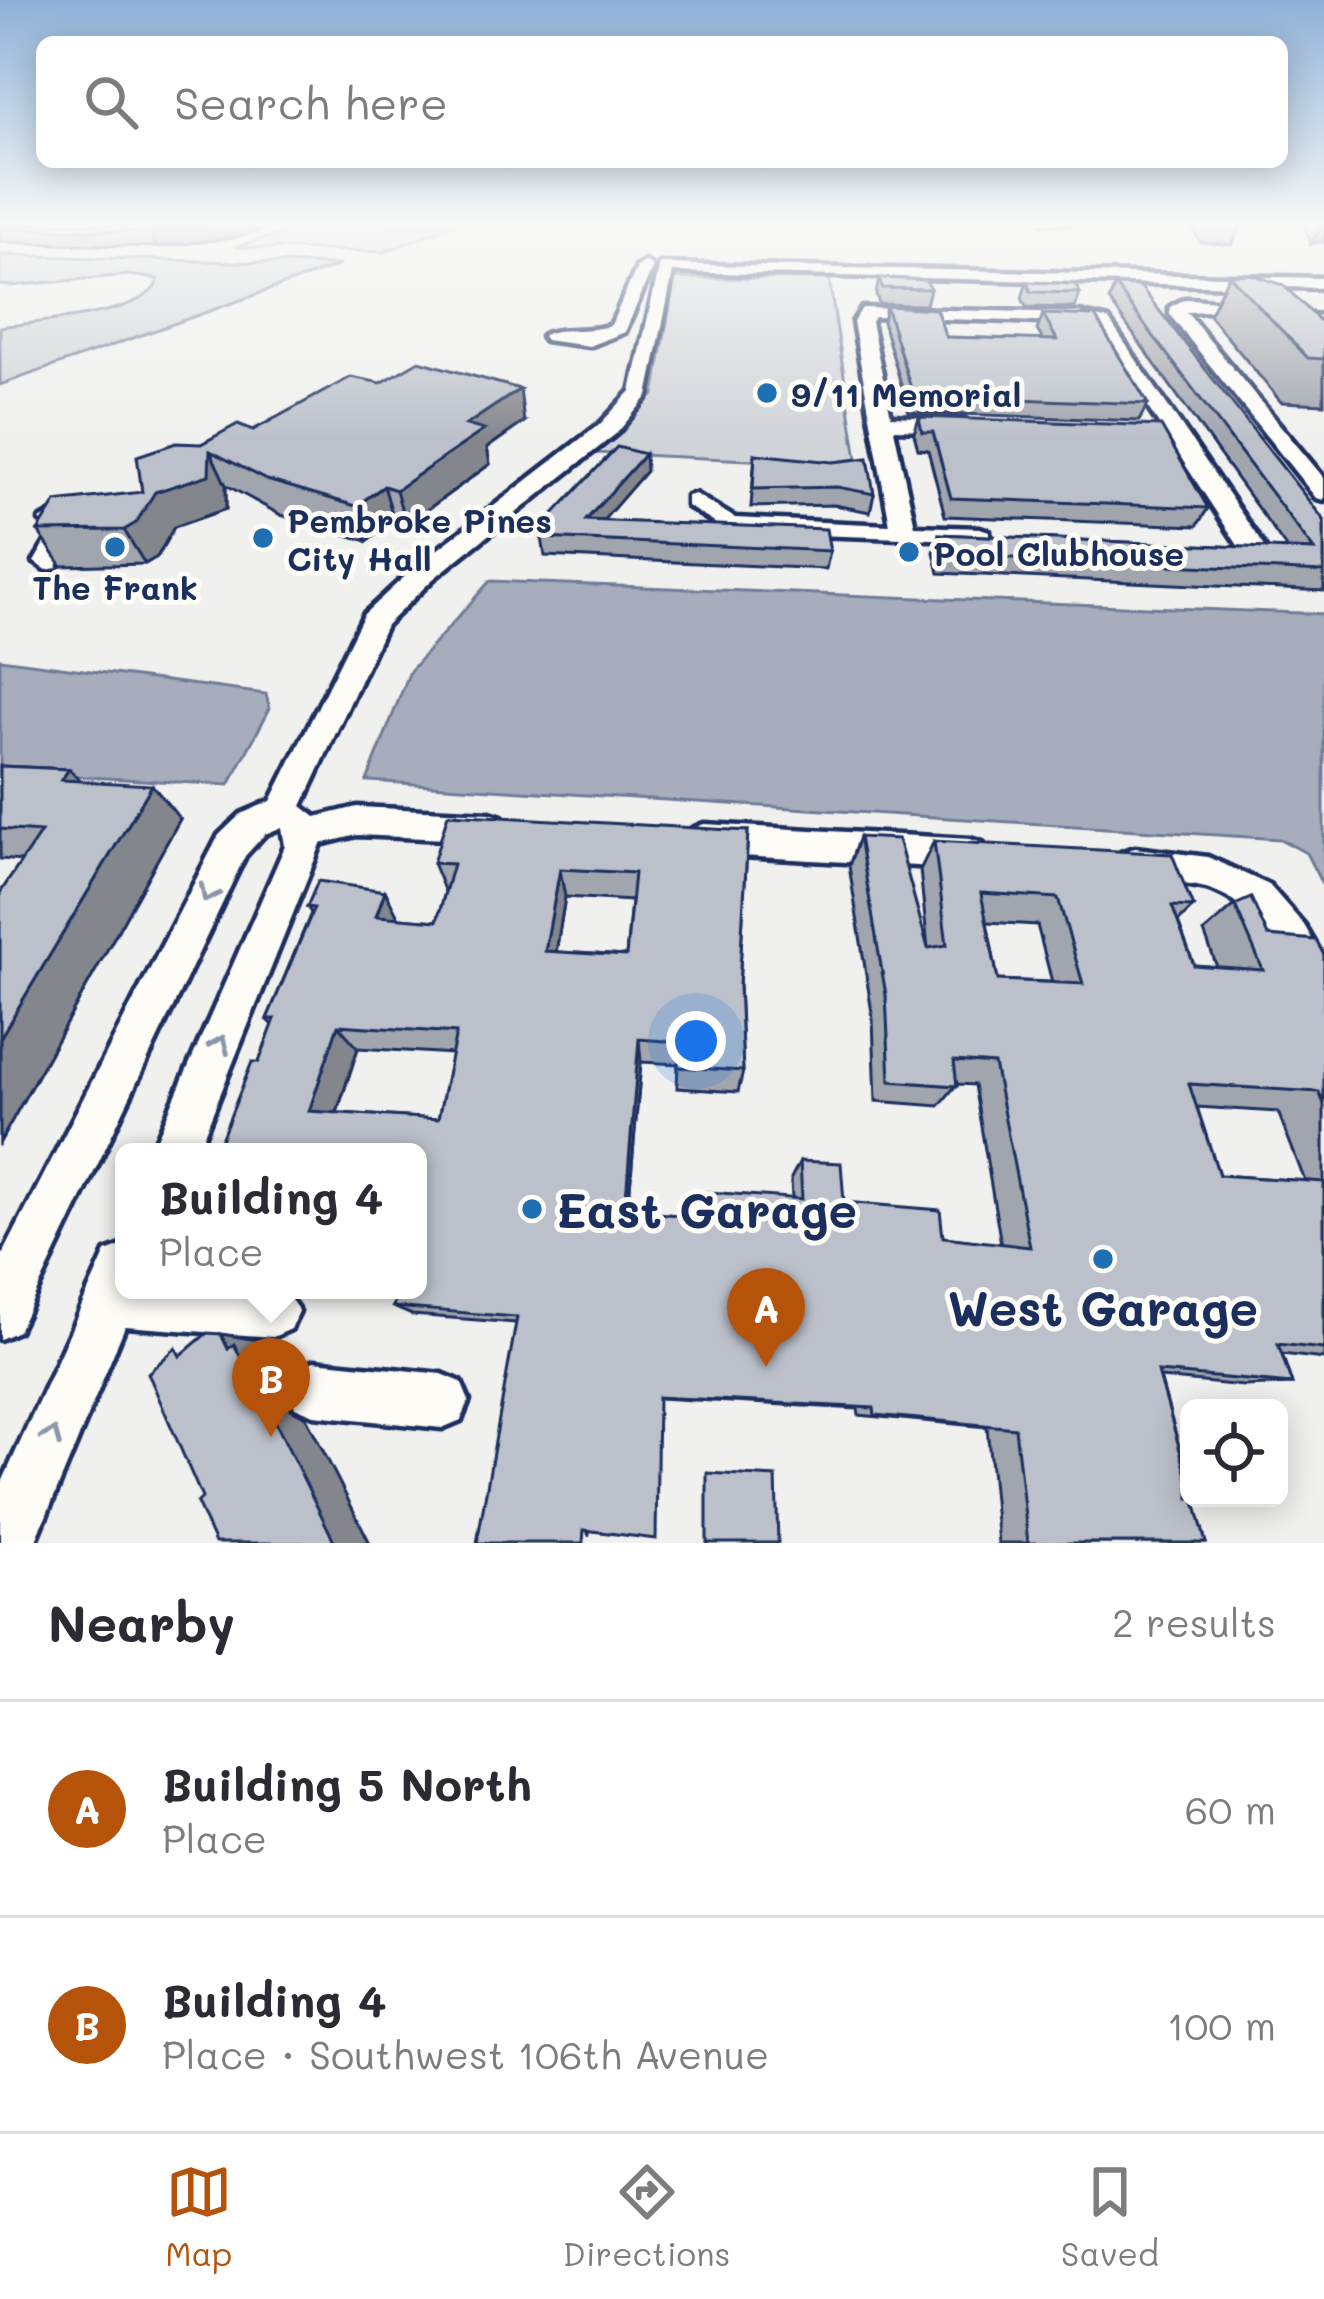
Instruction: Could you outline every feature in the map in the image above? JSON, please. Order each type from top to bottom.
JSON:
[{"type":"street","points":[[551,336],[589,340],[619,328],[638,296]]},
{"type":"street","points":[[177,1143],[294,822],[374,620],[424,572],[609,428],[643,389],[653,296]]},
{"type":"street","points":[[959,296],[963,306]]},
{"type":"street","points":[[980,296],[985,306]]},
{"type":"street","points":[[1312,314],[1265,318],[1224,304],[1185,304],[1176,311],[1324,493]]},
{"type":"street","points":[[904,532],[862,322],[868,312],[985,306],[1103,324],[1252,548],[1216,546]]},
{"type":"street","points":[[881,422],[996,426]]},
{"type":"street","points":[[1152,432],[1176,433]]},
{"type":"street","points":[[695,501],[729,525],[1015,537]]},
{"type":"street","points":[[47,562],[64,532],[52,520]]},
{"type":"street","points":[[0,1313],[232,846],[253,824],[356,821],[517,829]]},
{"type":"street","points":[[678,838],[1000,856]]},
{"type":"street","points":[[1092,861],[1185,866],[1240,884],[1276,912],[1324,1002]]},
{"type":"street","points":[[5,1543],[115,1292]]},
{"type":"street","points":[[201,1299],[273,1311]]},
{"type":"street","points":[[314,1388],[442,1401]]},
{"type":"shaded area","points":[[143,296],[252,296],[0,385],[0,327],[63,319]]},
{"type":"shaded area","points":[[672,296],[832,296],[858,465],[592,453],[654,395]]},
{"type":"water","points":[[490,581],[1324,614],[1324,888],[1306,853],[1280,839],[367,781],[410,671]]},
{"type":"water","points":[[0,659],[266,694],[270,708],[229,785],[0,772]]},
{"type":"building","points":[[1123,296],[1148,296],[1324,520],[1324,572],[945,555],[939,534],[1314,550]]},
{"type":"building","points":[[1249,296],[1294,296],[1324,325],[1324,359],[1308,358]]},
{"type":"building","points":[[886,306],[936,309],[946,337],[1057,340],[1043,314],[1095,316],[1148,404],[913,395]]},
{"type":"building","points":[[419,361],[520,389],[466,425],[484,430],[396,490],[384,486],[356,506],[267,480],[210,451],[209,475],[155,492],[136,523],[124,530],[38,531],[56,502],[142,492],[137,456],[176,443],[201,444],[238,424],[253,430],[351,377],[381,383]]},
{"type":"building","points":[[919,417],[1161,426],[1208,508],[951,498],[933,432],[922,432]]},
{"type":"building","points":[[617,447],[645,454],[586,520],[826,529],[830,551],[542,538],[547,521]]},
{"type":"building","points":[[755,454],[833,462],[868,458],[874,494],[837,487],[753,489]]},
{"type":"building","points":[[0,766],[69,769],[61,780],[152,785],[0,1038],[0,893],[41,832],[0,829]]},
{"type":"building","points":[[448,814],[748,831],[739,986],[743,1071],[678,1067],[679,1042],[639,1039],[625,1210],[708,1218],[708,1192],[802,1199],[800,1161],[841,1163],[844,1202],[940,1210],[943,1237],[1030,1247],[994,1064],[954,1061],[957,1086],[890,1081],[886,995],[859,837],[898,839],[928,948],[947,945],[934,841],[1172,854],[1193,907],[1172,906],[1194,965],[1263,970],[1235,905],[1251,898],[1268,936],[1316,940],[1324,955],[1324,1104],[1319,1092],[1189,1084],[1219,1175],[1324,1182],[1324,1349],[1278,1344],[1292,1384],[1158,1372],[1180,1450],[1180,1507],[1196,1507],[1206,1543],[1028,1543],[1015,1428],[875,1415],[874,1408],[658,1397],[656,1539],[584,1530],[583,1543],[477,1543],[517,1317],[393,1307],[395,1299],[427,1299],[427,1143],[220,1143],[252,1062],[259,1062],[275,1019],[267,1019],[314,908],[307,907],[318,881],[385,891],[376,916],[437,921],[453,864],[433,863]],"holes":[[[560,869],[634,873],[626,956],[545,951]],[[981,893],[1058,898],[1083,984],[998,980]],[[338,1025],[456,1033],[438,1119],[309,1111]]]},
{"type":"building","points":[[207,1333],[221,1334],[228,1349],[234,1344],[251,1378],[257,1408],[273,1417],[335,1543],[215,1543],[197,1503],[202,1498],[148,1373],[176,1348],[180,1356]]},
{"type":"building","points":[[707,1473],[776,1477],[778,1543],[707,1543]]},
{"type":"place","name":"9/11 Memorial","points":[[767,393]]},
{"type":"place","name":"Pembroke Pines City Hall","points":[[263,538]]},
{"type":"place","name":"The Frank","points":[[115,547]]},
{"type":"place","name":"Pool Clubhouse","points":[[909,552]]},
{"type":"place","name":"East Garage","points":[[532,1209]]},
{"type":"place","name":"West Garage","points":[[1103,1259]]},
{"type":"place","name":"Building 5 North","points":[[766,1367]]},
{"type":"place","name":"Building 4","points":[[271,1437]]}]
